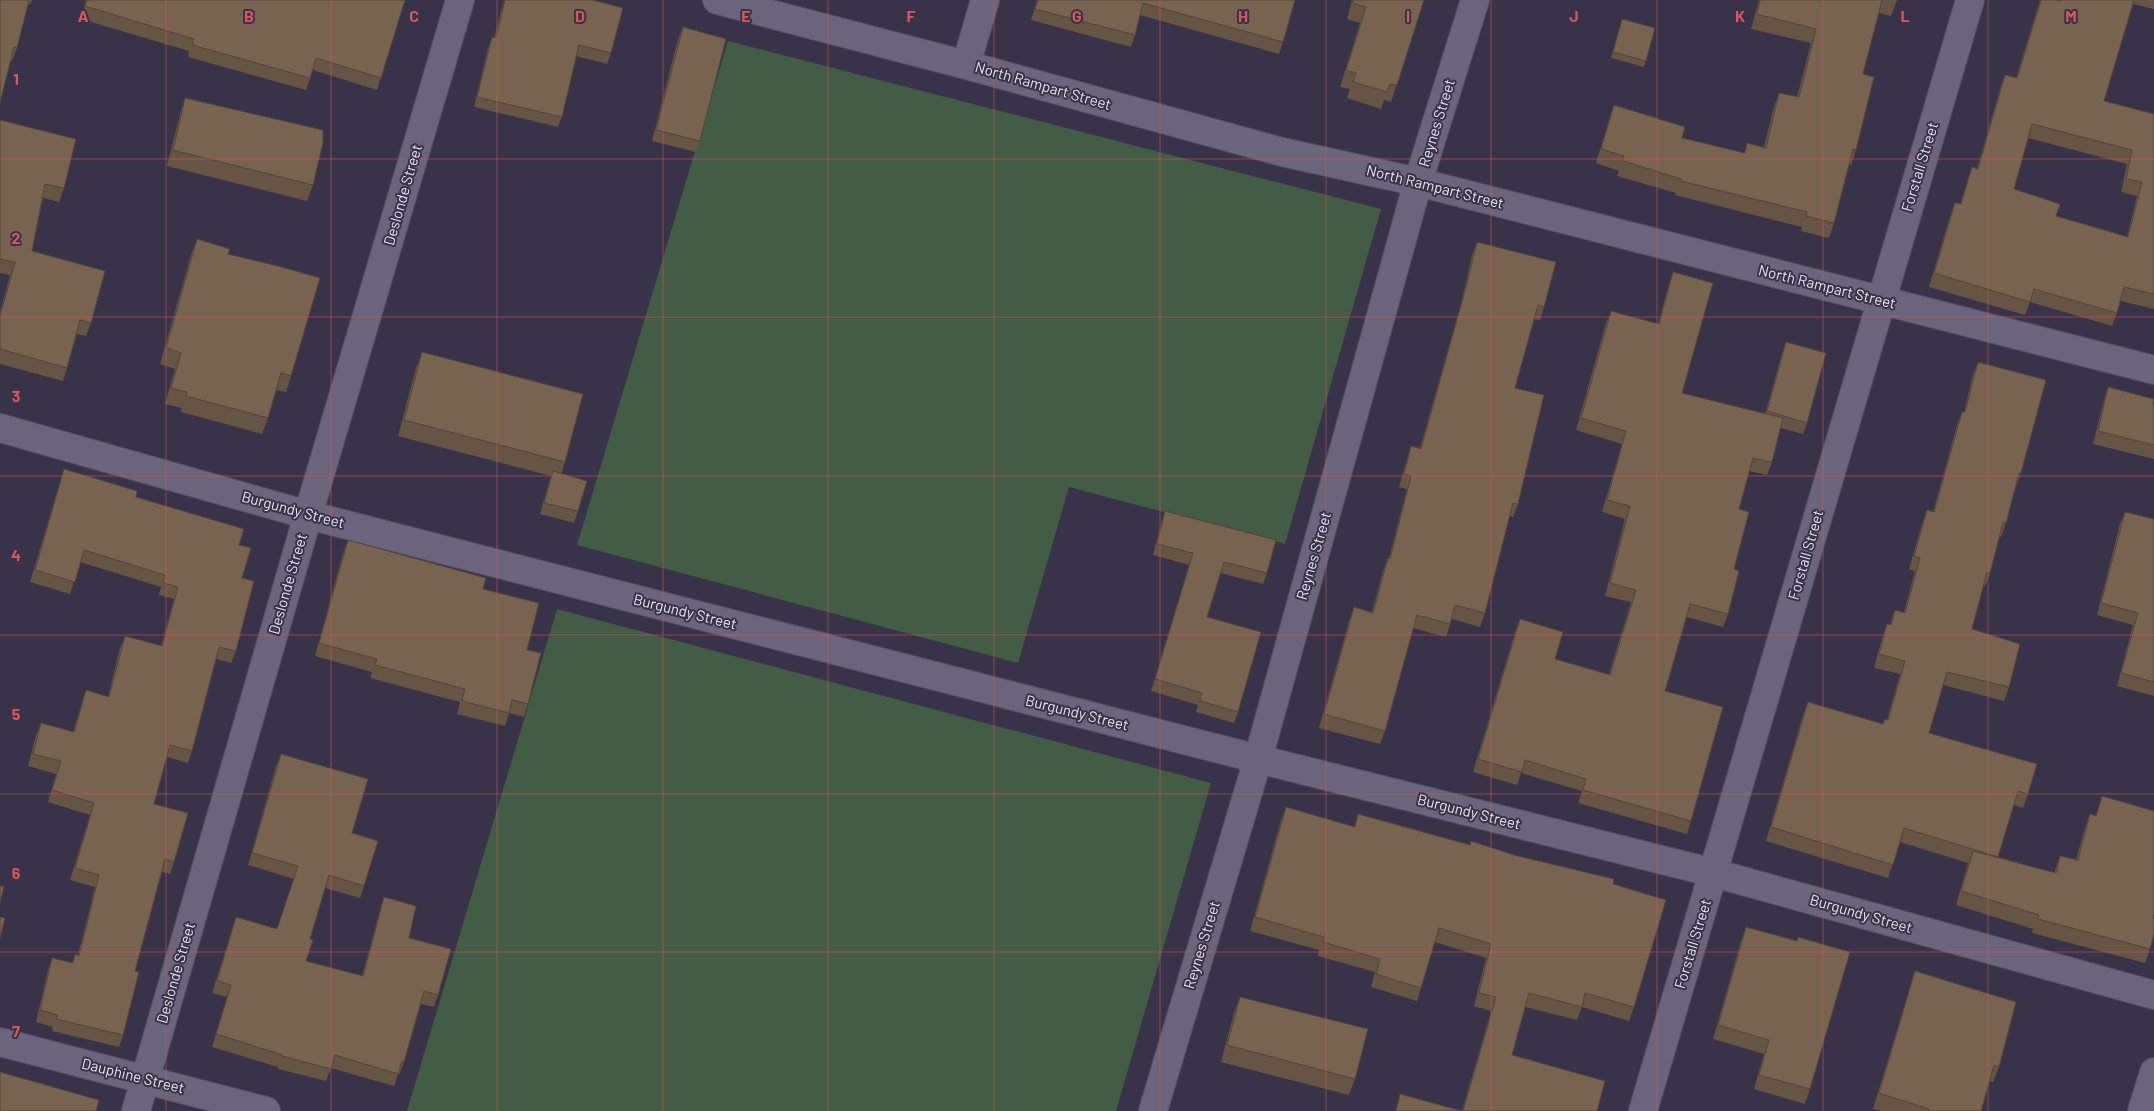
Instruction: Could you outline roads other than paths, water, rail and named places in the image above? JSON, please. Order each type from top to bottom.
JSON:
[{"type":"street","name":"Deslonde Street","points":[[136,1111],[308,515],[460,0]]},
{"type":"street","name":"North Rampart Street","points":[[717,0],[966,65],[1282,152],[1418,182],[2154,370]]},
{"type":"street","points":[[966,65],[984,0]]},
{"type":"street","name":"Reynes Street","points":[[1153,1111],[1258,759],[1418,182],[1475,0]]},
{"type":"street","name":"Forstall Street","points":[[1643,1111],[1714,873],[1879,300],[1970,0]]},
{"type":"street","name":"Burgundy Street","points":[[0,428],[308,515],[1258,759],[1714,873],[2154,995]]},
{"type":"street","name":"Dauphine Street","points":[[0,1042],[266,1111]]},
{"type":"street","points":[[2142,1111],[2154,1072]]}]
